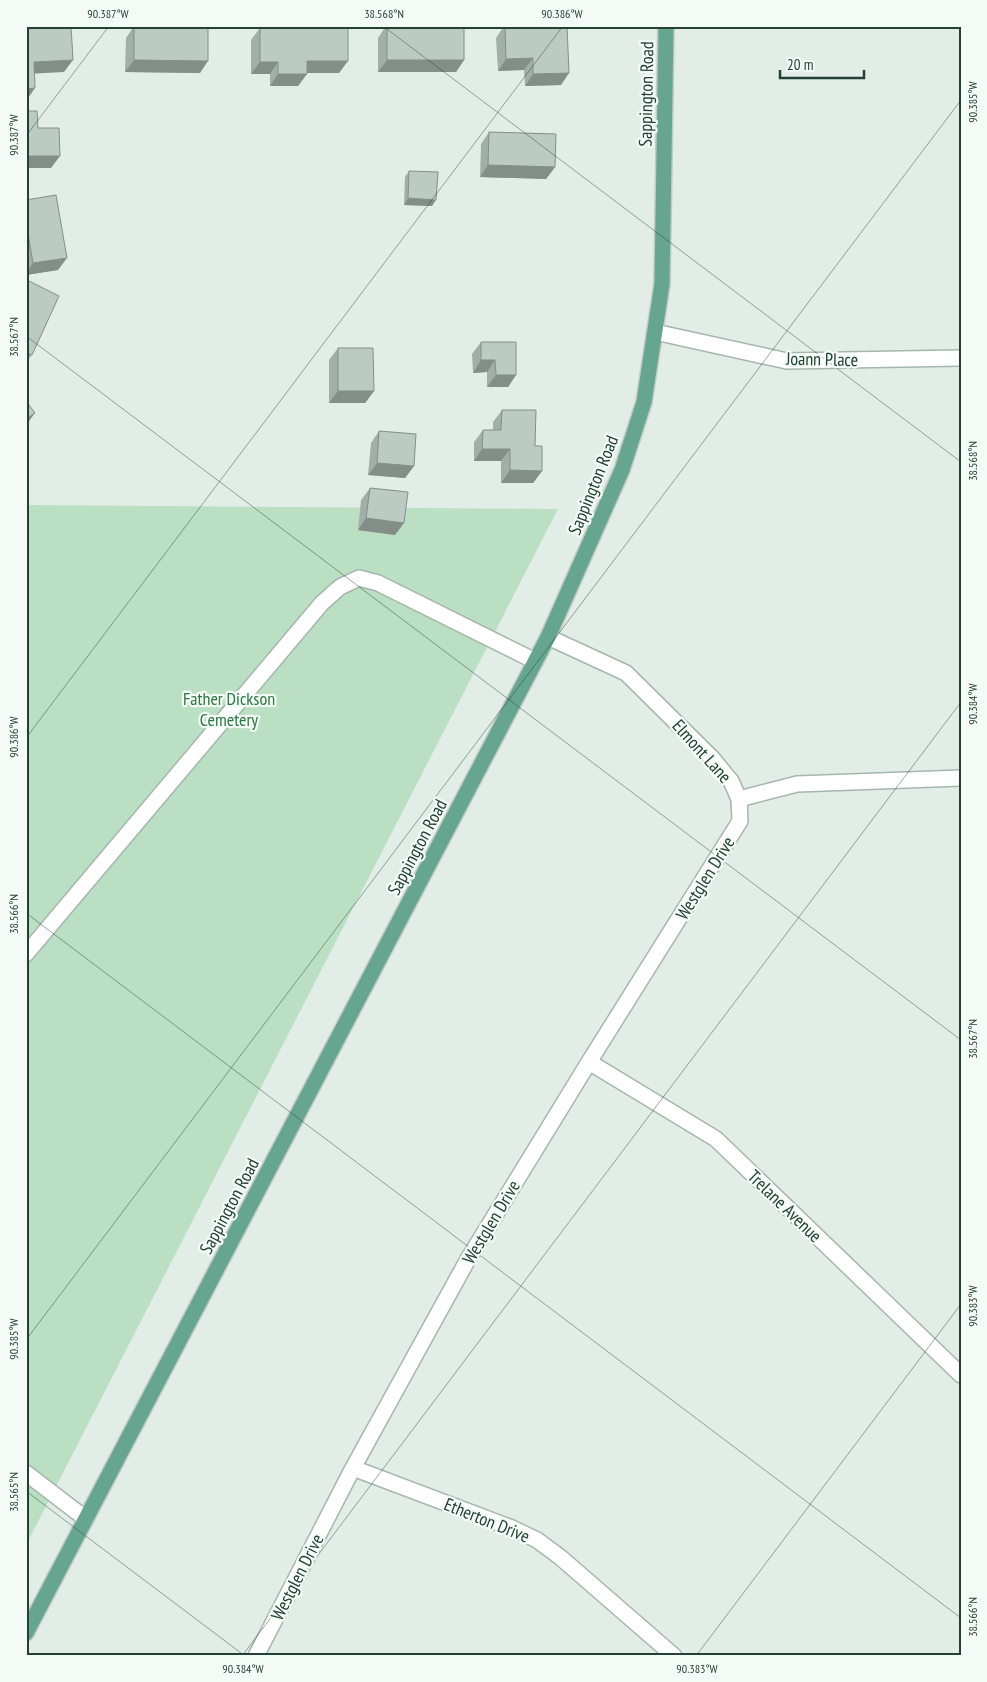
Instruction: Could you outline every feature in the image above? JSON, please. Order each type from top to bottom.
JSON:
[{"type":"main road","name":"Sappington Road","points":[[26,1633],[548,637],[622,470],[644,402],[662,284],[666,26]]},
{"type":"street","name":"Joann Place","points":[[655,332],[788,361],[961,358]]},
{"type":"street","points":[[26,954],[322,603],[340,587],[359,578],[378,583],[535,661]]},
{"type":"street","name":"Elmont Lane","points":[[548,637],[626,673],[712,758],[731,782],[740,799],[797,784],[961,778]]},
{"type":"street","name":"Westglen Drive","points":[[256,1656],[353,1468],[467,1262],[589,1062],[740,821],[740,799]]},
{"type":"street","name":"Trelane Avenue","points":[[589,1062],[716,1139],[954,1362],[961,1375]]},
{"type":"street","name":"Etherton Drive","points":[[353,1468],[512,1528],[537,1540],[560,1557],[674,1656]]},
{"type":"street","points":[[26,1473],[86,1519]]},
{"type":"green space","name":"Father Dickson Cemetery","points":[[26,505],[558,509],[26,1545]]},
{"type":"building","points":[[26,26],[71,26],[73,60],[34,62],[35,88],[26,89]]},
{"type":"building","points":[[134,26],[208,26],[208,61],[134,60]]},
{"type":"building","points":[[387,26],[464,26],[464,60],[387,60]]},
{"type":"building","points":[[505,26],[567,26],[569,73],[533,74],[533,58],[506,59]]},
{"type":"building","points":[[260,28],[348,28],[348,61],[307,61],[307,74],[278,74],[278,62],[260,62]]},
{"type":"building","points":[[26,111],[37,111],[38,128],[59,128],[60,156],[26,156]]},
{"type":"building","points":[[489,132],[556,134],[555,167],[488,165]]},
{"type":"building","points":[[409,171],[438,172],[436,200],[408,198]]},
{"type":"building","points":[[56,195],[67,258],[33,263],[26,222],[26,200]]},
{"type":"building","points":[[29,281],[59,296],[32,355],[26,352],[26,286]]},
{"type":"building","points":[[481,342],[516,342],[516,375],[496,375],[495,360],[481,360]]},
{"type":"building","points":[[338,348],[373,348],[374,391],[338,391]]},
{"type":"building","points":[[26,401],[35,413],[26,419]]},
{"type":"building","points":[[502,410],[536,410],[535,446],[542,446],[542,471],[510,470],[510,449],[482,449],[483,430],[501,430]]},
{"type":"building","points":[[379,431],[416,434],[414,466],[377,463]]},
{"type":"building","points":[[370,488],[408,492],[404,523],[366,518]]}]
